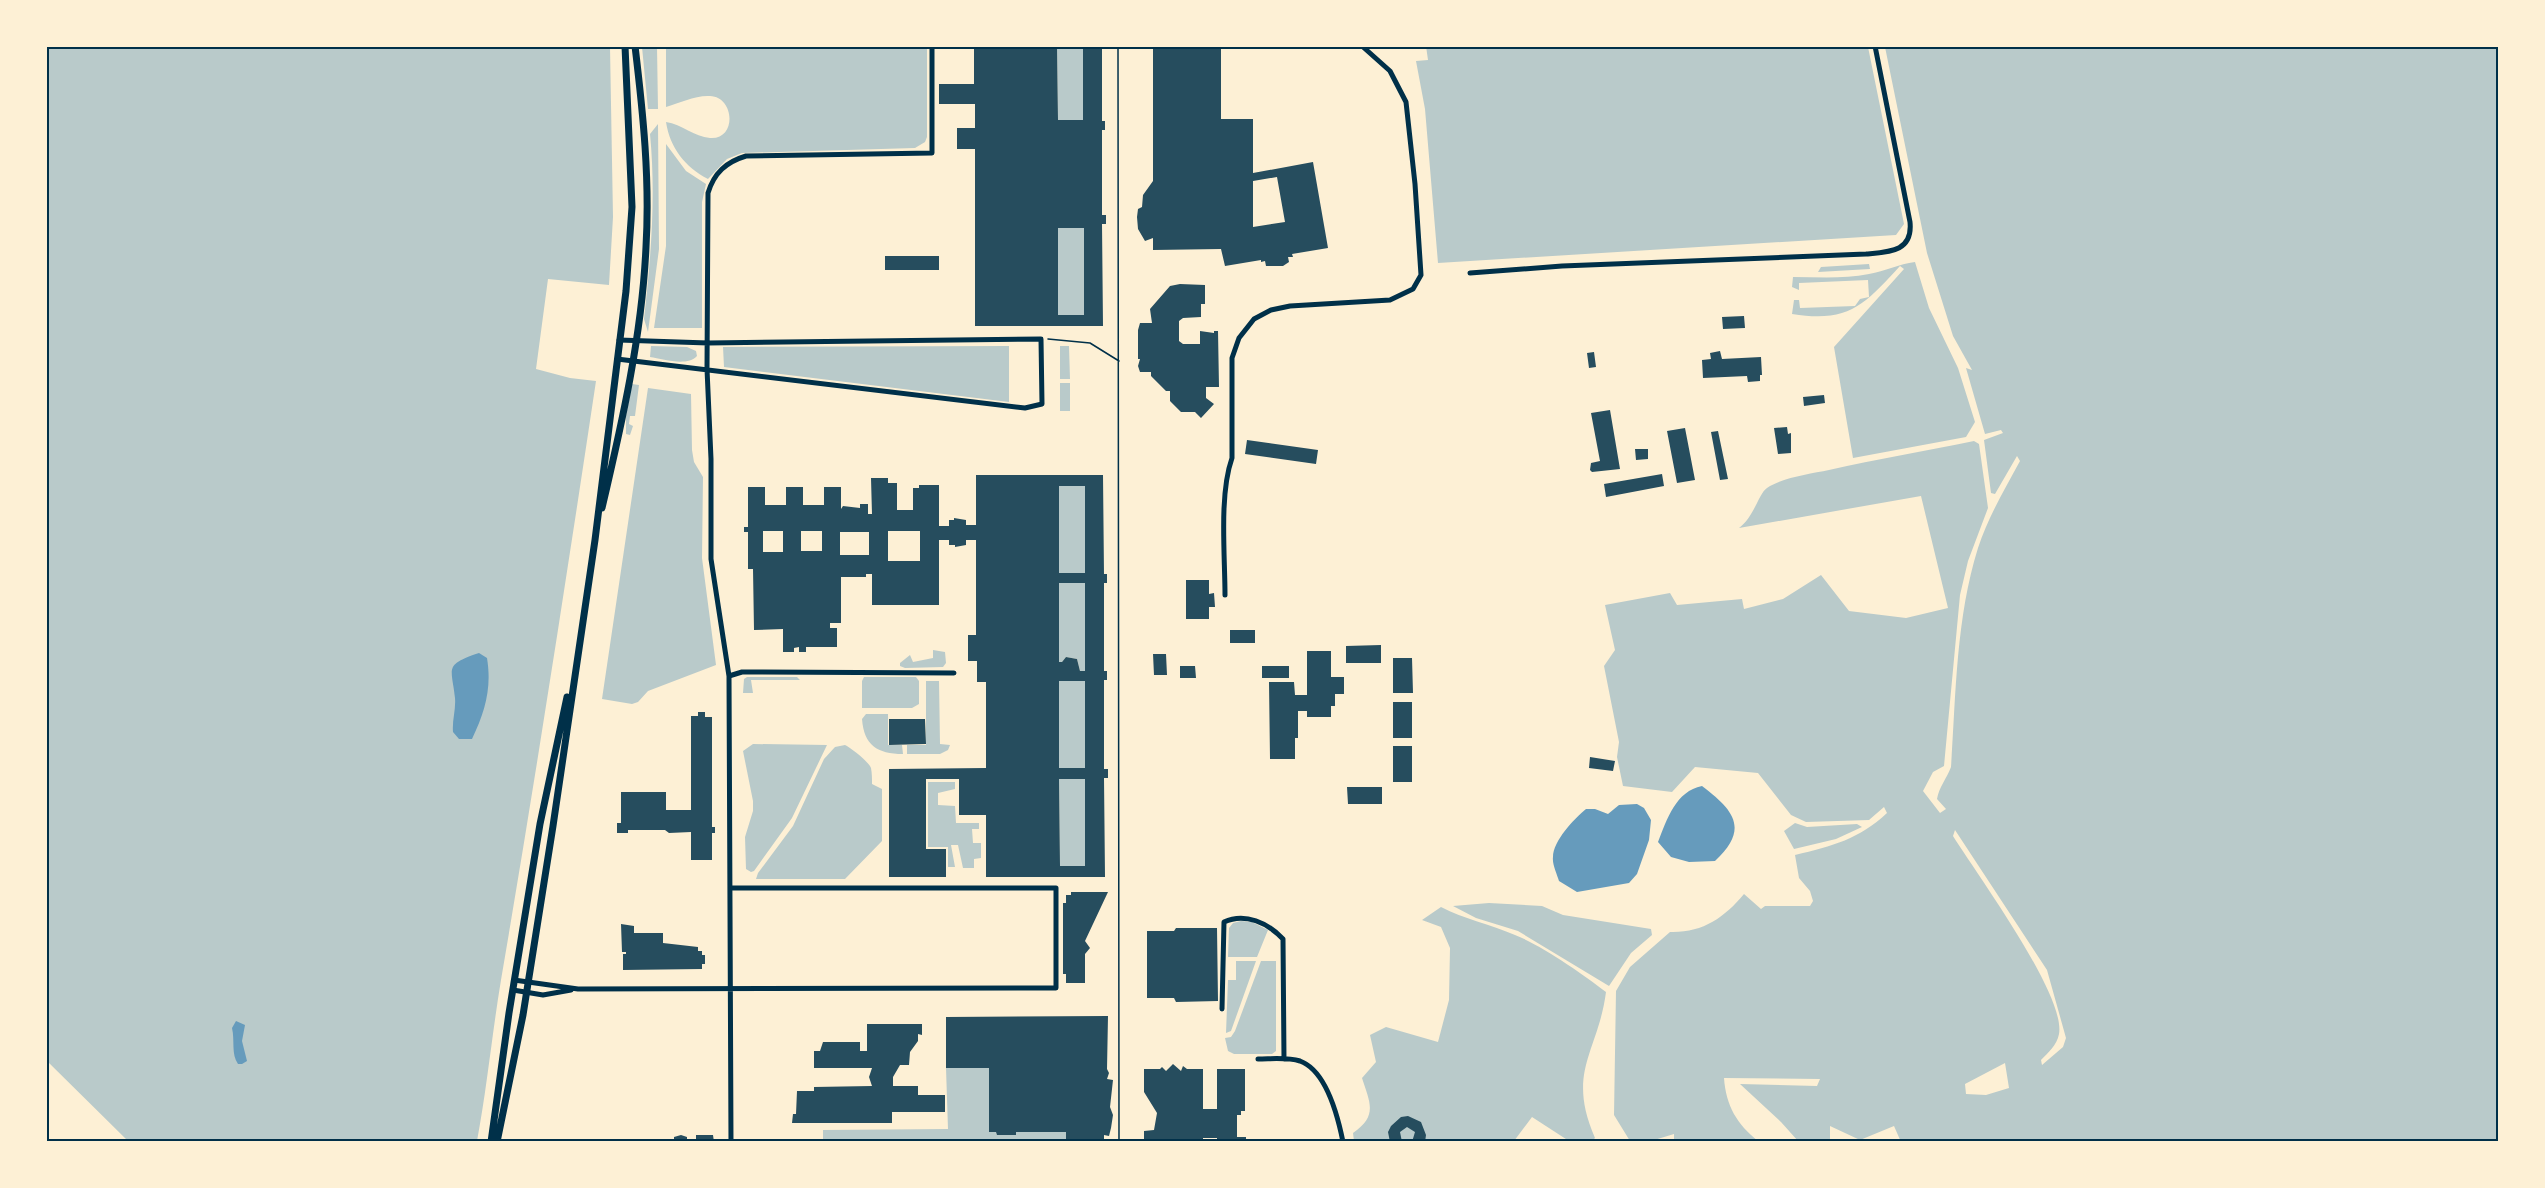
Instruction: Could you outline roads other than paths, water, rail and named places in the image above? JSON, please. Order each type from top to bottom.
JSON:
[{"type":"main road","points":[[497,1142],[528,982],[554,825],[595,540],[630,248],[632,207],[625,46]]},
{"type":"main road","points":[[595,540],[632,361],[646,248],[647,173],[644,118],[635,46]]},
{"type":"main road","points":[[491,1142],[514,980],[540,824],[579,639]]},
{"type":"street","points":[[731,1142],[729,676],[711,559],[711,459],[707,369],[708,199],[711,184],[716,175],[731,161],[746,156],[932,153],[932,46]]},
{"type":"street","points":[[1226,595],[1225,491],[1226,473],[1232,458],[1232,358],[1239,338],[1254,320],[1271,310],[1290,306],[1390,300],[1413,289],[1421,275],[1417,205],[1406,102],[1390,71],[1362,46]]},
{"type":"street","points":[[1470,273],[1562,266],[1866,255],[1903,246],[1910,237],[1910,222],[1875,46]]},
{"type":"street","points":[[617,359],[1034,407],[1042,404],[1041,339],[708,343],[619,340]]},
{"type":"street","points":[[729,676],[742,672],[954,673]]},
{"type":"street","points":[[514,980],[578,989],[1056,988],[1056,888],[730,888]]},
{"type":"street","points":[[1222,1009],[1224,922],[1237,918],[1264,924],[1283,939],[1284,1059]]},
{"type":"street","points":[[513,990],[543,995],[578,989]]},
{"type":"street","points":[[1258,1059],[1284,1059],[1303,1063],[1322,1082],[1336,1107],[1343,1142]]},
{"type":"water","points":[[479,653],[487,658],[489,680],[486,700],[472,739],[459,739],[453,732],[455,702],[452,669],[460,661]]},
{"type":"water","points":[[1702,786],[1730,812],[1735,830],[1732,839],[1726,850],[1715,861],[1689,862],[1671,857],[1658,842],[1665,824],[1679,800],[1693,789]]},
{"type":"water","points":[[1637,804],[1644,808],[1651,820],[1649,840],[1637,874],[1629,883],[1577,892],[1559,881],[1553,863],[1554,851],[1560,837],[1576,818],[1586,809],[1595,809],[1608,814],[1619,805]]},
{"type":"water","points":[[236,1021],[245,1025],[242,1041],[247,1061],[242,1064],[238,1064],[234,1052],[232,1028]]}]
